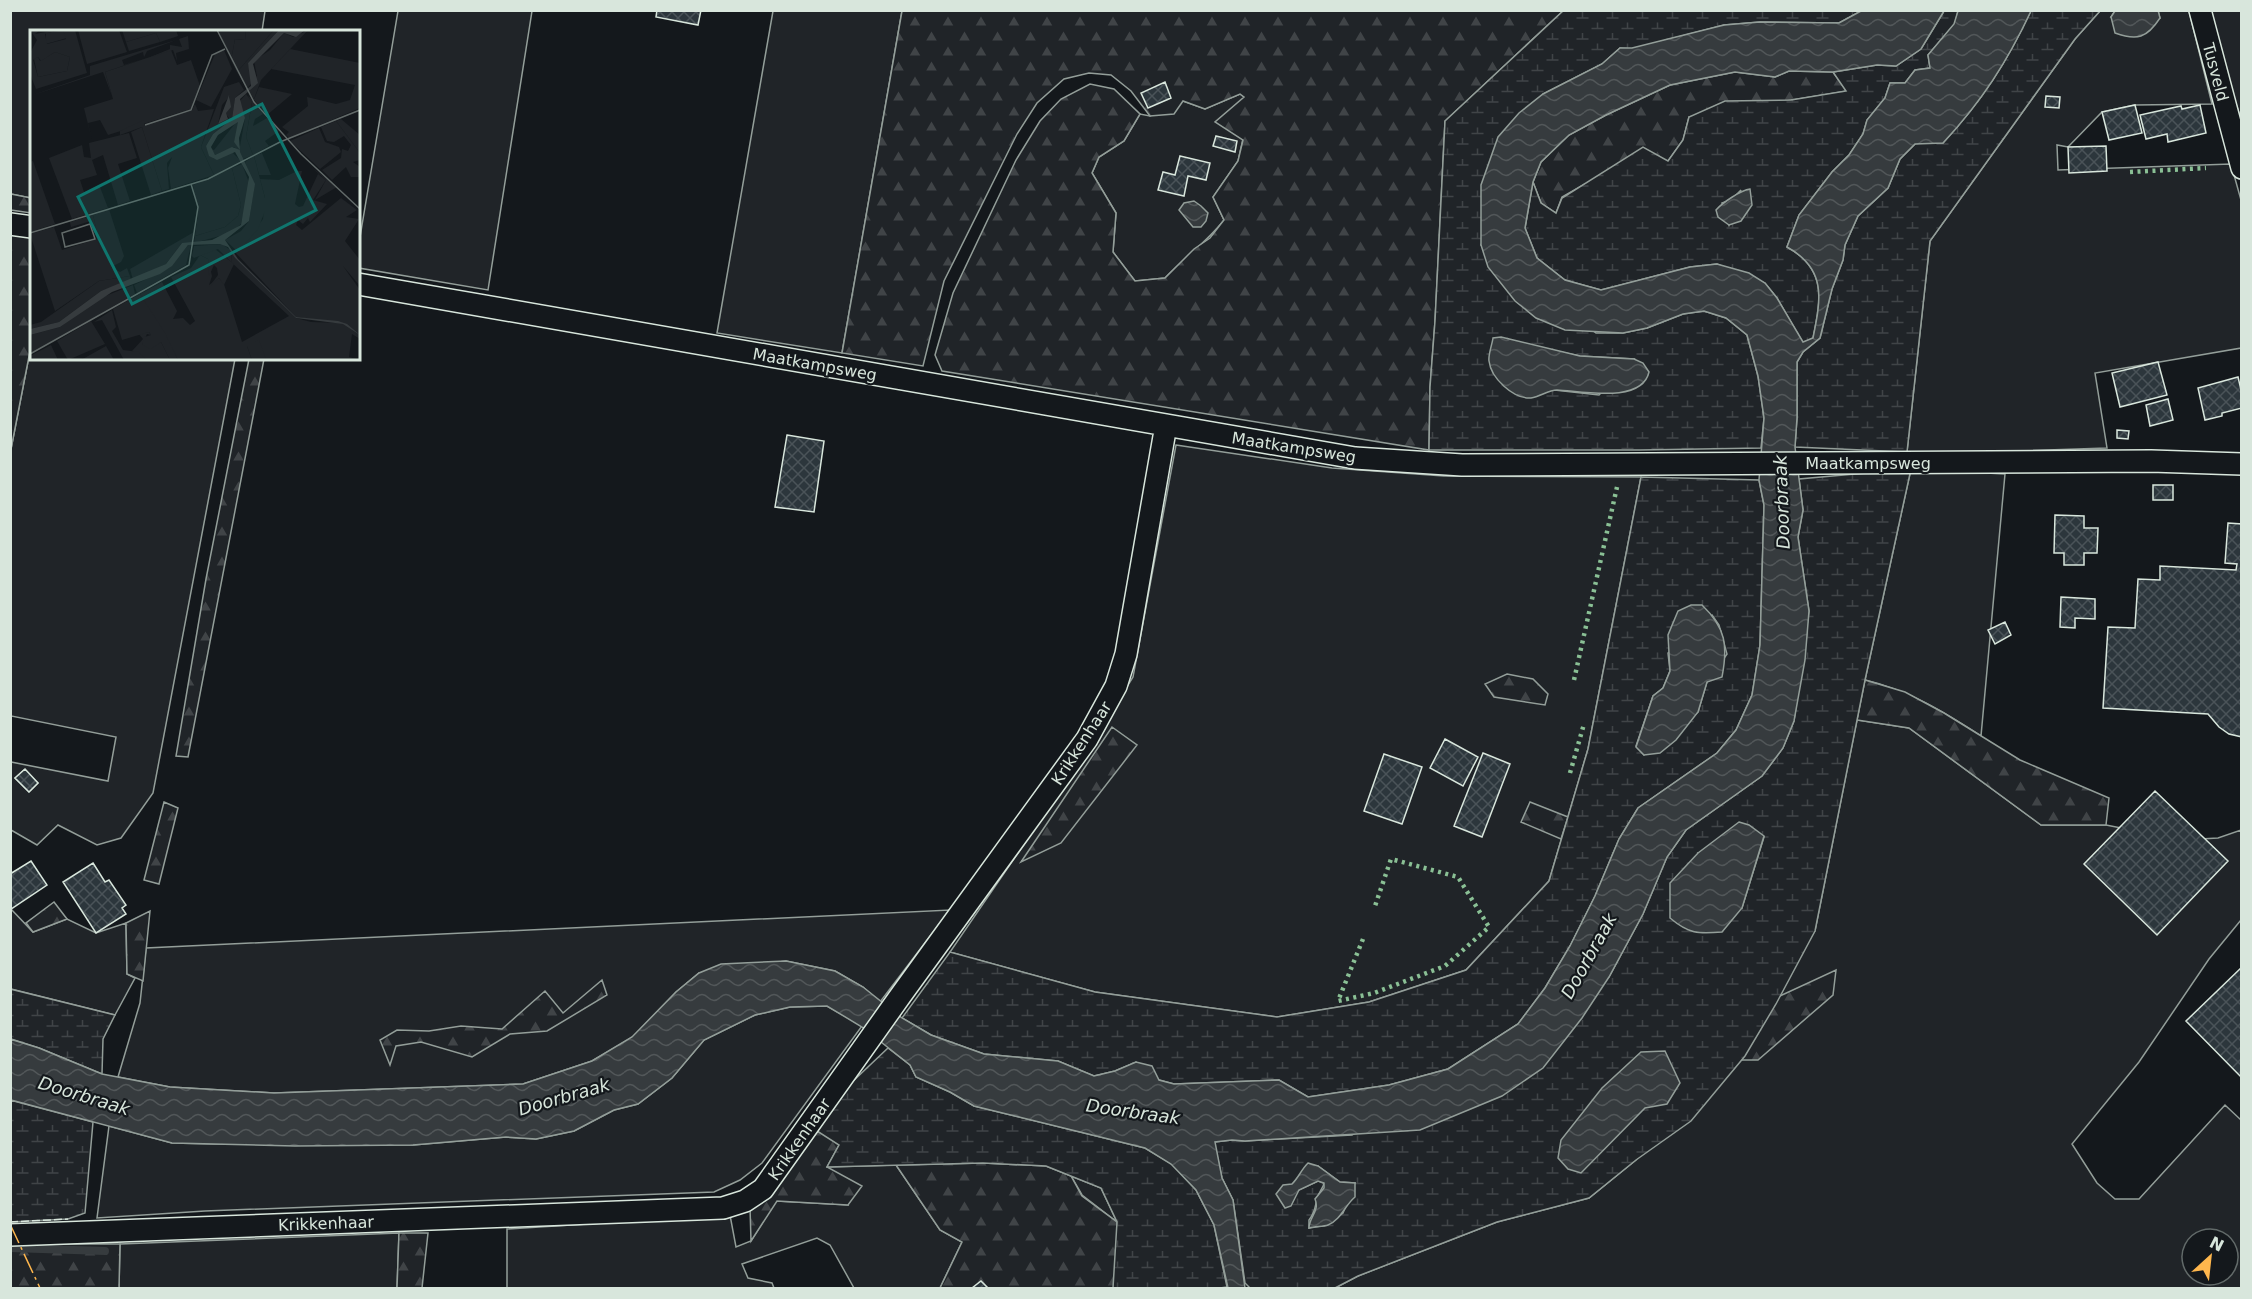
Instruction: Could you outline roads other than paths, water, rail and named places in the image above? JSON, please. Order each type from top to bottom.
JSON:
[{"type":"street","name":"Tusveld","points":[[2200,10],[2241,168]]},
{"type":"street","points":[[10,224],[30,227]]},
{"type":"street","name":"Maatkampsweg","points":[[360,284],[1355,458],[1462,465],[2151,461],[2241,464]]},
{"type":"street","name":"Krikkenhaar","points":[[10,1235],[723,1208],[745,1201],[763,1190],[1087,739],[1116,686],[1126,654],[1166,425]]},
{"type":"water","points":[[2158,10],[2160,18],[2146,34],[2129,37],[2115,33],[2111,17],[2115,11]]},
{"type":"water","name":"Doorbraak","points":[[1861,11],[1944,11],[1921,49],[1896,66],[1877,65],[1833,72],[1789,71],[1775,77],[1735,72],[1670,85],[1606,115],[1569,135],[1541,162],[1533,182],[1525,228],[1537,258],[1565,280],[1601,290],[1690,267],[1717,264],[1749,273],[1765,283],[1777,298],[1803,342],[1813,338],[1819,298],[1815,275],[1800,256],[1787,247],[1799,215],[1832,172],[1849,155],[1863,134],[1867,120],[1885,98],[1890,83],[1905,83],[1915,70],[1930,68],[1928,55],[1954,24],[1958,11],[2031,11],[2013,47],[1970,112],[1943,143],[1915,144],[1900,159],[1888,188],[1858,216],[1845,245],[1843,260],[1832,289],[1820,338],[1803,352],[1797,362],[1795,447],[1803,510],[1798,537],[1809,611],[1805,660],[1794,721],[1783,748],[1762,776],[1686,830],[1667,857],[1643,914],[1609,977],[1582,1018],[1543,1068],[1502,1096],[1420,1130],[1215,1142],[1222,1178],[1233,1200],[1245,1288],[1228,1288],[1214,1225],[1196,1190],[1171,1164],[1145,1148],[974,1106],[916,1077],[910,1065],[862,1027],[827,1006],[790,1007],[755,1015],[704,1040],[672,1078],[638,1104],[614,1110],[574,1131],[536,1139],[506,1137],[413,1145],[295,1146],[172,1143],[11,1100],[10,1039],[39,1048],[102,1074],[170,1087],[274,1093],[523,1084],[592,1061],[632,1037],[676,992],[699,973],[721,964],[786,961],[835,971],[863,987],[902,1018],[931,1035],[984,1054],[1058,1061],[1094,1076],[1115,1071],[1136,1062],[1152,1066],[1159,1080],[1174,1084],[1279,1080],[1308,1097],[1389,1085],[1448,1069],[1518,1024],[1545,988],[1570,946],[1595,896],[1619,839],[1638,808],[1717,753],[1736,730],[1752,695],[1760,645],[1764,505],[1759,480],[1764,418],[1758,376],[1747,335],[1726,318],[1704,311],[1683,314],[1647,328],[1623,333],[1565,330],[1536,318],[1515,301],[1488,267],[1481,245],[1481,185],[1498,137],[1519,113],[1543,94],[1602,64],[1620,48],[1632,48],[1724,25],[1760,22],[1839,23]]},
{"type":"water","points":[[1750,189],[1752,205],[1741,221],[1729,225],[1718,217],[1716,210],[1719,207],[1737,194]]},
{"type":"water","points":[[1194,201],[1208,213],[1201,227],[1193,227],[1179,210],[1184,203]]},
{"type":"water","points":[[1501,337],[1580,356],[1634,359],[1643,363],[1649,372],[1644,382],[1623,392],[1595,393],[1557,390],[1531,398],[1524,397],[1504,386],[1491,368],[1489,359],[1493,338]]},
{"type":"water","points":[[1691,605],[1702,605],[1710,613],[1720,630],[1725,647],[1722,677],[1707,682],[1698,712],[1676,740],[1660,753],[1644,755],[1636,747],[1653,696],[1663,688],[1670,671],[1668,635],[1678,611]]},
{"type":"water","points":[[1739,822],[1749,825],[1764,836],[1742,908],[1722,932],[1700,933],[1688,930],[1670,918],[1670,883],[1698,853]]},
{"type":"water","points":[[1665,1051],[1680,1083],[1667,1104],[1645,1108],[1581,1173],[1568,1169],[1558,1158],[1561,1140],[1602,1088],[1641,1052]]},
{"type":"water","points":[[1308,1163],[1318,1166],[1340,1182],[1355,1183],[1355,1197],[1336,1220],[1326,1226],[1309,1228],[1316,1207],[1315,1199],[1324,1188],[1324,1183],[1318,1181],[1299,1190],[1291,1206],[1285,1208],[1276,1194],[1283,1185],[1292,1184]]},
{"type":"waterway","points":[[10,1248],[105,1251]]}]
